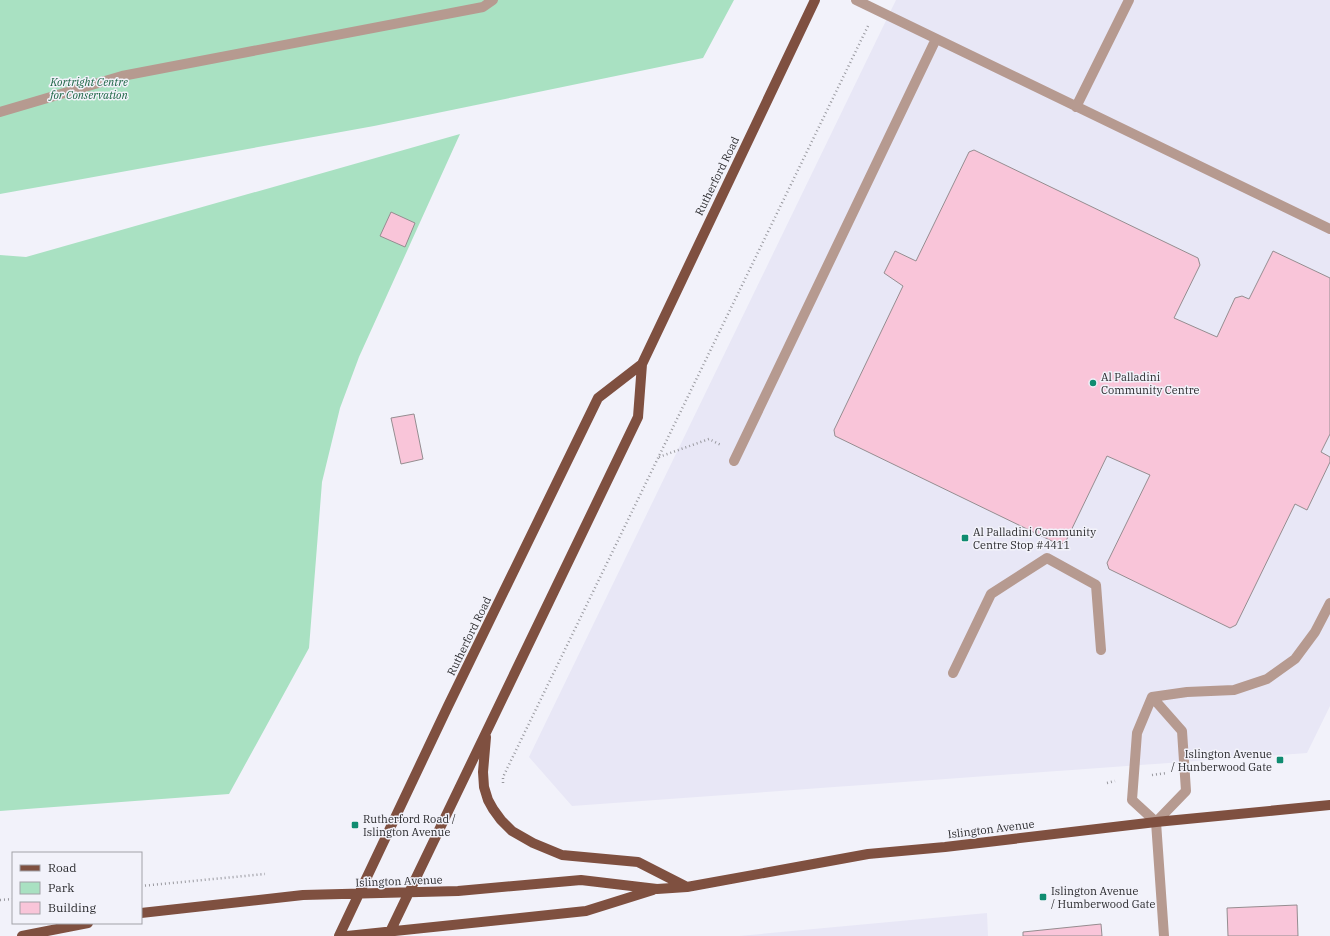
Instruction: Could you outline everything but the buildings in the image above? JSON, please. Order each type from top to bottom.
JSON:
[{"type":"main road","name":"Rutherford Road","points":[[389,934],[638,417],[642,364],[815,0]]},
{"type":"main road","name":"Rutherford Road","points":[[339,936],[598,398],[642,364]]},
{"type":"main road","points":[[487,728],[483,772],[484,787],[488,800],[493,809],[512,831],[533,843],[562,855],[638,862],[687,887]]},
{"type":"main road","name":"Islington Avenue","points":[[142,912],[303,895],[458,891],[581,880],[657,889],[687,887],[868,854],[945,847],[1156,822],[1330,805]]},
{"type":"main road","name":"Islington Avenue","points":[[347,936],[389,934],[586,911],[657,889]]},
{"type":"main road","points":[[22,936],[83,924]]},
{"type":"street","points":[[0,112],[122,76],[483,7],[493,0]]},
{"type":"street","points":[[856,0],[1330,229]]},
{"type":"street","points":[[1076,107],[1129,0]]},
{"type":"street","points":[[736,458],[936,39]]},
{"type":"street","points":[[953,673],[991,594],[1047,558],[1096,585],[1101,650]]},
{"type":"street","points":[[1152,697],[1187,692],[1234,690],[1267,679],[1295,659],[1315,632],[1330,603]]},
{"type":"street","points":[[1152,697],[1182,731],[1186,791],[1156,822]]},
{"type":"street","points":[[1152,697],[1137,733],[1132,800],[1156,822],[1164,936]]},
{"type":"path","points":[[503,789],[504,777],[876,10]]},
{"type":"path","points":[[659,457],[709,439],[736,458]]},
{"type":"path","points":[[1107,783],[1213,766]]},
{"type":"path","points":[[142,886],[265,874]]},
{"type":"path","points":[[0,900],[12,899]]},
{"type":"shaded area","points":[[896,0],[1330,0],[1330,706],[1307,753],[572,806],[529,757]]},
{"type":"shaded area","points":[[987,913],[988,936],[739,936]]},
{"type":"green space","name":"Kortright Centre for Conservation","points":[[0,0],[734,0],[703,58],[374,126],[0,194]]},
{"type":"green space","points":[[460,134],[359,357],[340,408],[322,482],[309,648],[229,794],[0,811],[0,255],[26,257]]},
{"type":"place","name":"Al Palladini Community Centre","points":[[1093,383]]},
{"type":"place","name":"Al Palladini Community Centre Stop #4411","points":[[965,538]]},
{"type":"place","name":"Islington Avenue / Hunberwood Gate","points":[[1280,760]]},
{"type":"place","name":"Rutherford Road / Islington Avenue","points":[[355,825]]},
{"type":"place","name":"Islington Avenue / Humberwood Gate","points":[[1043,897]]}]
